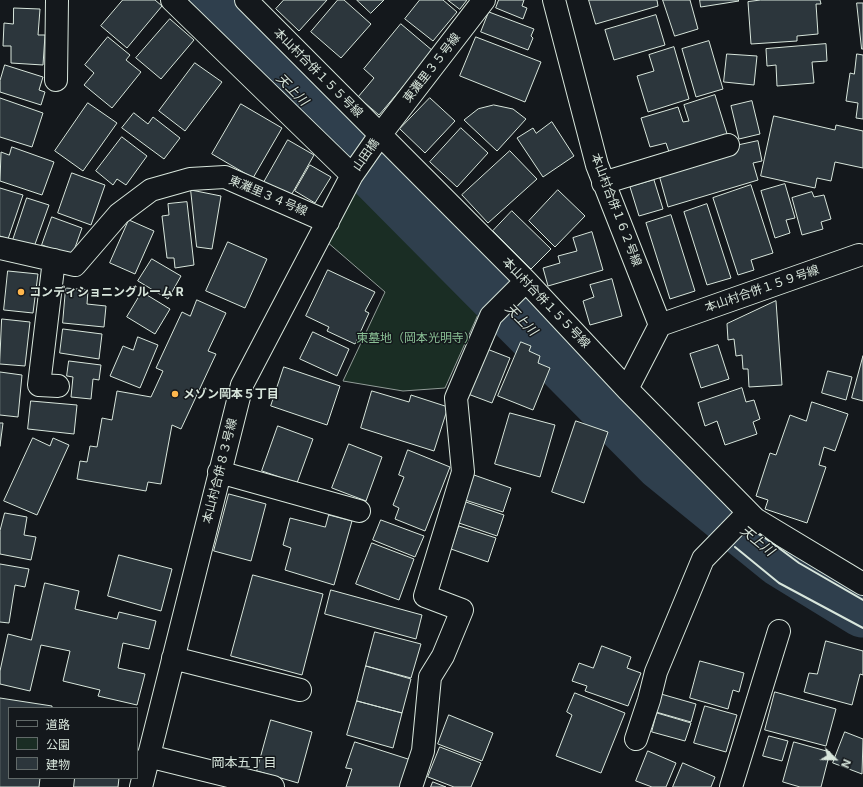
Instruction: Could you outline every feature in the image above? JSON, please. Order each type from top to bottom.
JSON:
[{"type":"street","points":[[56,80],[57,0]]},
{"type":"street","points":[[172,0],[347,170]]},
{"type":"street","name":"本山村合併１５５号線","points":[[246,0],[526,281],[745,515],[755,519],[863,584]]},
{"type":"street","name":"東灘里３５号線","points":[[380,135],[484,0]]},
{"type":"street","name":"本山村合併１６２号線","points":[[554,0],[597,165],[660,325]]},
{"type":"street","name":"山田橋","points":[[347,170],[380,135]]},
{"type":"street","points":[[603,183],[728,145]]},
{"type":"street","name":"本山村合併８３号線","points":[[140,787],[242,385],[328,222],[347,170]]},
{"type":"street","name":"東灘里３４号線","points":[[0,248],[75,265],[118,214],[151,190],[190,179],[225,177],[328,222]]},
{"type":"street","name":"本山村合併１５９号線","points":[[660,325],[862,253]]},
{"type":"street","points":[[54,260],[38,385],[58,386]]},
{"type":"street","points":[[411,787],[423,751],[430,677],[443,656],[462,610],[425,596],[463,472],[456,398],[491,316],[526,281]]},
{"type":"street","points":[[627,389],[660,325]]},
{"type":"street","points":[[219,472],[359,510]]},
{"type":"street","points":[[636,739],[649,700],[656,672],[703,559],[723,540],[745,515]]},
{"type":"street","points":[[731,787],[779,631]]},
{"type":"street","points":[[173,658],[300,690]]},
{"type":"street","points":[[148,756],[273,787]]},
{"type":"green space","name":"東墓地（岡本光明寺）","points":[[358,182],[481,308],[445,388],[403,391],[343,381],[385,292],[326,241]]},
{"type":"building","points":[[123,0],[155,0],[162,6],[127,48],[101,26]]},
{"type":"building","points":[[284,0],[327,0],[299,31],[276,9]]},
{"type":"building","points":[[338,0],[344,0],[371,24],[341,58],[311,32]]},
{"type":"building","points":[[357,0],[384,0],[371,13]]},
{"type":"building","points":[[420,0],[443,0],[457,12],[433,41],[405,19]]},
{"type":"building","points":[[448,0],[467,0],[460,9]]},
{"type":"building","points":[[499,0],[524,0],[522,6],[527,8],[523,19],[496,8]]},
{"type":"building","points":[[589,0],[657,0],[658,6],[596,24]]},
{"type":"building","points":[[663,0],[690,0],[698,29],[675,36]]},
{"type":"building","points":[[700,0],[738,0],[739,1],[701,7]]},
{"type":"building","points":[[761,0],[820,0],[821,4],[816,4],[818,34],[797,36],[797,41],[751,44],[748,2]]},
{"type":"building","points":[[857,3],[863,3],[863,49],[862,49]]},
{"type":"building","points":[[14,8],[40,9],[38,35],[45,35],[43,65],[11,63],[11,46],[3,46],[4,23],[13,24]]},
{"type":"building","points":[[489,12],[534,29],[531,36],[533,38],[528,50],[481,32]]},
{"type":"building","points":[[656,15],[665,45],[614,60],[605,30]]},
{"type":"building","points":[[170,19],[194,40],[161,79],[136,58]]},
{"type":"building","points":[[401,24],[433,51],[379,115],[358,97],[374,78],[364,69]]},
{"type":"building","points":[[108,37],[130,55],[126,60],[141,72],[112,108],[84,85],[94,73],[85,65]]},
{"type":"building","points":[[476,37],[541,62],[525,102],[460,76]]},
{"type":"building","points":[[709,41],[723,89],[696,97],[682,49]]},
{"type":"building","points":[[826,44],[827,61],[812,62],[814,83],[777,86],[776,65],[767,66],[766,49]]},
{"type":"building","points":[[674,47],[689,99],[648,112],[637,76],[654,71],[649,55]]},
{"type":"building","points":[[727,54],[757,56],[754,85],[724,82]]},
{"type":"building","points":[[857,54],[863,55],[863,119],[856,118],[858,103],[846,101],[850,73],[854,74]]},
{"type":"building","points":[[195,63],[222,82],[185,131],[159,111]]},
{"type":"building","points":[[5,65],[43,77],[39,90],[45,92],[41,105],[0,92],[0,81]]},
{"type":"building","points":[[715,95],[728,137],[670,155],[666,143],[650,147],[641,118],[678,107],[683,122],[689,121],[684,105]]},
{"type":"building","points":[[0,98],[43,113],[32,147],[0,137]]},
{"type":"building","points":[[430,98],[455,121],[425,153],[400,129]]},
{"type":"building","points":[[752,101],[760,134],[739,139],[731,106]]},
{"type":"building","points":[[88,103],[117,123],[83,171],[55,151]]},
{"type":"building","points":[[241,104],[282,128],[253,178],[212,154]]},
{"type":"building","points":[[494,105],[513,109],[526,119],[497,151],[464,120],[478,109]]},
{"type":"building","points":[[134,113],[148,124],[153,117],[180,138],[164,159],[122,128]]},
{"type":"building","points":[[774,116],[835,130],[836,125],[863,131],[863,168],[835,162],[831,181],[817,178],[815,188],[761,176]]},
{"type":"building","points":[[552,122],[574,156],[543,177],[517,138],[533,128],[536,133]]},
{"type":"building","points":[[461,128],[488,153],[457,187],[430,162]]},
{"type":"building","points":[[122,137],[147,156],[126,185],[117,179],[113,185],[96,171]]},
{"type":"building","points":[[288,140],[314,155],[289,199],[263,184]]},
{"type":"building","points":[[758,141],[762,161],[753,163],[758,180],[668,207],[659,175],[736,152],[735,146]]},
{"type":"building","points":[[12,147],[54,162],[42,195],[0,181],[1,152],[9,155]]},
{"type":"building","points":[[510,151],[537,179],[488,223],[462,195]]},
{"type":"building","points":[[310,165],[331,177],[315,203],[295,191]]},
{"type":"building","points":[[72,173],[105,185],[91,225],[58,213]]},
{"type":"building","points":[[654,180],[663,209],[639,216],[630,187]]},
{"type":"building","points":[[785,184],[795,218],[786,220],[790,233],[775,238],[761,191]]},
{"type":"building","points":[[751,185],[773,253],[751,260],[754,270],[738,275],[713,198]]},
{"type":"building","points":[[0,188],[23,195],[8,239],[0,236]]},
{"type":"building","points":[[191,190],[221,196],[212,249],[197,247]]},
{"type":"building","points":[[558,190],[585,216],[555,247],[529,221]]},
{"type":"building","points":[[812,192],[814,197],[824,195],[831,219],[821,222],[823,229],[802,235],[792,198]]},
{"type":"building","points":[[27,198],[49,205],[34,247],[13,240]]},
{"type":"building","points":[[187,202],[194,265],[175,268],[174,258],[167,258],[162,216],[169,215],[168,204]]},
{"type":"building","points":[[707,204],[731,278],[707,285],[684,212]]},
{"type":"building","points":[[512,211],[551,249],[531,269],[493,231]]},
{"type":"building","points":[[671,215],[695,291],[670,299],[646,223]]},
{"type":"building","points":[[52,217],[82,228],[72,256],[42,245]]},
{"type":"building","points":[[129,220],[154,231],[135,274],[110,263]]},
{"type":"building","points":[[592,232],[603,270],[548,286],[543,268],[560,263],[558,256],[577,251],[573,238]]},
{"type":"building","points":[[228,242],[267,259],[245,308],[206,291]]},
{"type":"building","points":[[152,259],[181,276],[168,299],[138,281]]},
{"type":"building","points":[[328,270],[375,292],[365,311],[369,313],[355,344],[327,331],[329,327],[306,316]]},
{"type":"building","name":"コンディショニングルーム R","points":[[8,271],[38,274],[33,313],[4,310]]},
{"type":"building","points":[[612,279],[622,316],[590,325],[583,301],[594,297],[590,285]]},
{"type":"building","points":[[66,288],[88,290],[87,304],[106,306],[104,327],[63,323]]},
{"type":"building","points":[[142,292],[170,309],[155,334],[127,317]]},
{"type":"building","name":"メゾン岡本５丁目","points":[[197,300],[226,313],[208,351],[216,354],[181,429],[172,425],[161,484],[148,482],[146,491],[77,479],[80,461],[87,462],[90,446],[97,447],[102,418],[112,420],[117,391],[151,397],[163,371],[156,368],[182,312],[190,316]]},
{"type":"building","points":[[776,301],[782,385],[749,387],[748,369],[743,369],[742,355],[736,356],[734,339],[728,340],[727,324]]},
{"type":"building","points":[[2,319],[30,322],[25,366],[0,364]]},
{"type":"building","points":[[63,329],[102,334],[99,359],[60,353]]},
{"type":"building","points":[[313,332],[349,349],[337,376],[300,359]]},
{"type":"building","points":[[138,337],[158,345],[140,388],[110,376],[123,346],[133,350]]},
{"type":"building","points":[[521,342],[531,346],[529,351],[540,356],[538,363],[550,368],[533,410],[498,396]]},
{"type":"building","points":[[718,345],[729,379],[701,388],[690,354]]},
{"type":"building","points":[[487,349],[510,358],[492,403],[468,394]]},
{"type":"building","points":[[863,356],[863,401],[852,398]]},
{"type":"building","points":[[69,361],[101,365],[99,380],[93,379],[91,399],[71,397],[73,377],[67,376]]},
{"type":"building","points":[[284,367],[340,386],[327,425],[271,406]]},
{"type":"building","points":[[828,371],[852,377],[846,400],[822,393]]},
{"type":"building","points":[[0,372],[22,375],[18,417],[0,415]]},
{"type":"building","points":[[742,388],[746,402],[754,400],[760,419],[753,422],[757,434],[725,445],[717,421],[705,426],[698,403]]},
{"type":"building","points":[[372,391],[409,402],[411,395],[448,407],[434,451],[361,428]]},
{"type":"building","points":[[31,401],[77,405],[74,434],[28,429]]},
{"type":"building","points":[[812,402],[848,414],[835,451],[824,447],[819,465],[826,467],[807,523],[765,509],[768,500],[756,496],[770,453],[776,455],[790,415],[806,421]]},
{"type":"building","points":[[510,413],[555,425],[540,477],[495,464]]},
{"type":"building","points":[[576,421],[608,432],[584,503],[552,492]]},
{"type":"building","points":[[0,423],[3,423],[0,446]]},
{"type":"building","points":[[278,426],[313,439],[297,483],[262,471]]},
{"type":"building","points":[[33,438],[50,446],[53,438],[69,445],[37,515],[4,501]]},
{"type":"building","points":[[349,444],[382,457],[366,501],[332,488]]},
{"type":"building","points":[[408,450],[450,467],[425,531],[395,519],[399,508],[393,505],[404,477],[399,475]]},
{"type":"building","points":[[474,475],[511,488],[503,512],[465,500]]},
{"type":"building","points":[[229,494],[266,504],[251,561],[214,551]]},
{"type":"building","points":[[466,502],[504,515],[497,536],[459,523]]},
{"type":"building","points":[[5,513],[27,517],[24,535],[36,537],[31,560],[0,554],[0,531]]},
{"type":"building","points":[[329,515],[352,521],[334,585],[285,570],[291,548],[283,545],[290,518],[325,527]]},
{"type":"building","points":[[381,520],[424,536],[415,557],[373,540]]},
{"type":"building","points":[[459,526],[496,538],[488,562],[451,549]]},
{"type":"building","points":[[372,543],[414,559],[399,600],[356,584]]},
{"type":"building","points":[[119,555],[172,569],[161,611],[108,596]]},
{"type":"building","points":[[0,564],[29,569],[25,587],[15,585],[9,623],[0,622]]},
{"type":"building","points":[[253,575],[323,594],[302,675],[231,656]]},
{"type":"building","points":[[45,583],[79,591],[75,609],[117,619],[119,612],[156,621],[149,649],[123,643],[118,668],[145,674],[137,705],[98,696],[100,690],[63,681],[70,651],[41,645],[30,691],[0,684],[0,671],[8,634],[31,640]]},
{"type":"building","points":[[331,590],[422,615],[416,639],[325,614]]},
{"type":"building","points":[[375,632],[421,644],[411,678],[366,666]]},
{"type":"building","points":[[826,641],[863,651],[863,675],[860,674],[852,705],[804,692],[809,673],[817,674]]},
{"type":"building","points":[[602,646],[631,657],[627,668],[641,673],[628,706],[585,691],[587,686],[572,681],[579,663],[593,668]]},
{"type":"building","points":[[700,661],[744,673],[739,692],[733,690],[728,709],[690,698]]},
{"type":"building","points":[[366,666],[411,679],[402,713],[357,701]]},
{"type":"building","points":[[775,692],[836,709],[826,746],[765,730]]},
{"type":"building","points":[[575,693],[625,713],[601,773],[556,756],[572,715],[567,712]]},
{"type":"building","points":[[661,694],[696,704],[691,722],[656,712]]},
{"type":"building","points":[[0,698],[52,706],[8,707],[8,779],[40,779],[39,787],[0,787]]},
{"type":"building","points":[[357,701],[402,713],[393,748],[347,735]]},
{"type":"building","points":[[705,706],[737,715],[726,752],[694,743]]},
{"type":"building","points":[[657,713],[691,723],[685,741],[652,732]]},
{"type":"building","points":[[449,715],[493,733],[482,761],[438,744]]},
{"type":"building","points":[[271,720],[312,732],[298,783],[257,771]]},
{"type":"building","points":[[845,732],[863,739],[862,774],[833,763]]},
{"type":"building","points":[[769,736],[788,741],[782,761],[763,756]]},
{"type":"building","points":[[355,742],[411,760],[402,787],[346,787],[352,769],[346,768]]},
{"type":"building","points":[[794,742],[830,752],[821,787],[800,787],[783,782]]},
{"type":"building","points":[[440,747],[481,763],[471,787],[454,787],[428,777]]},
{"type":"building","points":[[648,751],[676,763],[666,787],[652,787],[636,781]]},
{"type":"building","points":[[683,763],[715,777],[711,787],[673,787]]},
{"type":"building","points":[[75,779],[119,779],[118,787],[74,787]]},
{"type":"building","points":[[433,782],[446,787],[431,787]]},
{"type":"waterway","name":"天上川","points":[[203,0],[662,463],[780,559],[863,610]]},
{"type":"wall","points":[[760,534],[799,563],[863,600]]},
{"type":"wall","points":[[735,547],[779,583],[863,628]]},
{"type":"place","name":"コンディショニングルーム R","points":[[21,292]]},
{"type":"place","name":"メゾン岡本５丁目","points":[[175,394]]},
{"type":"district","name":"岡本五丁目","points":[[244,763]]}]
